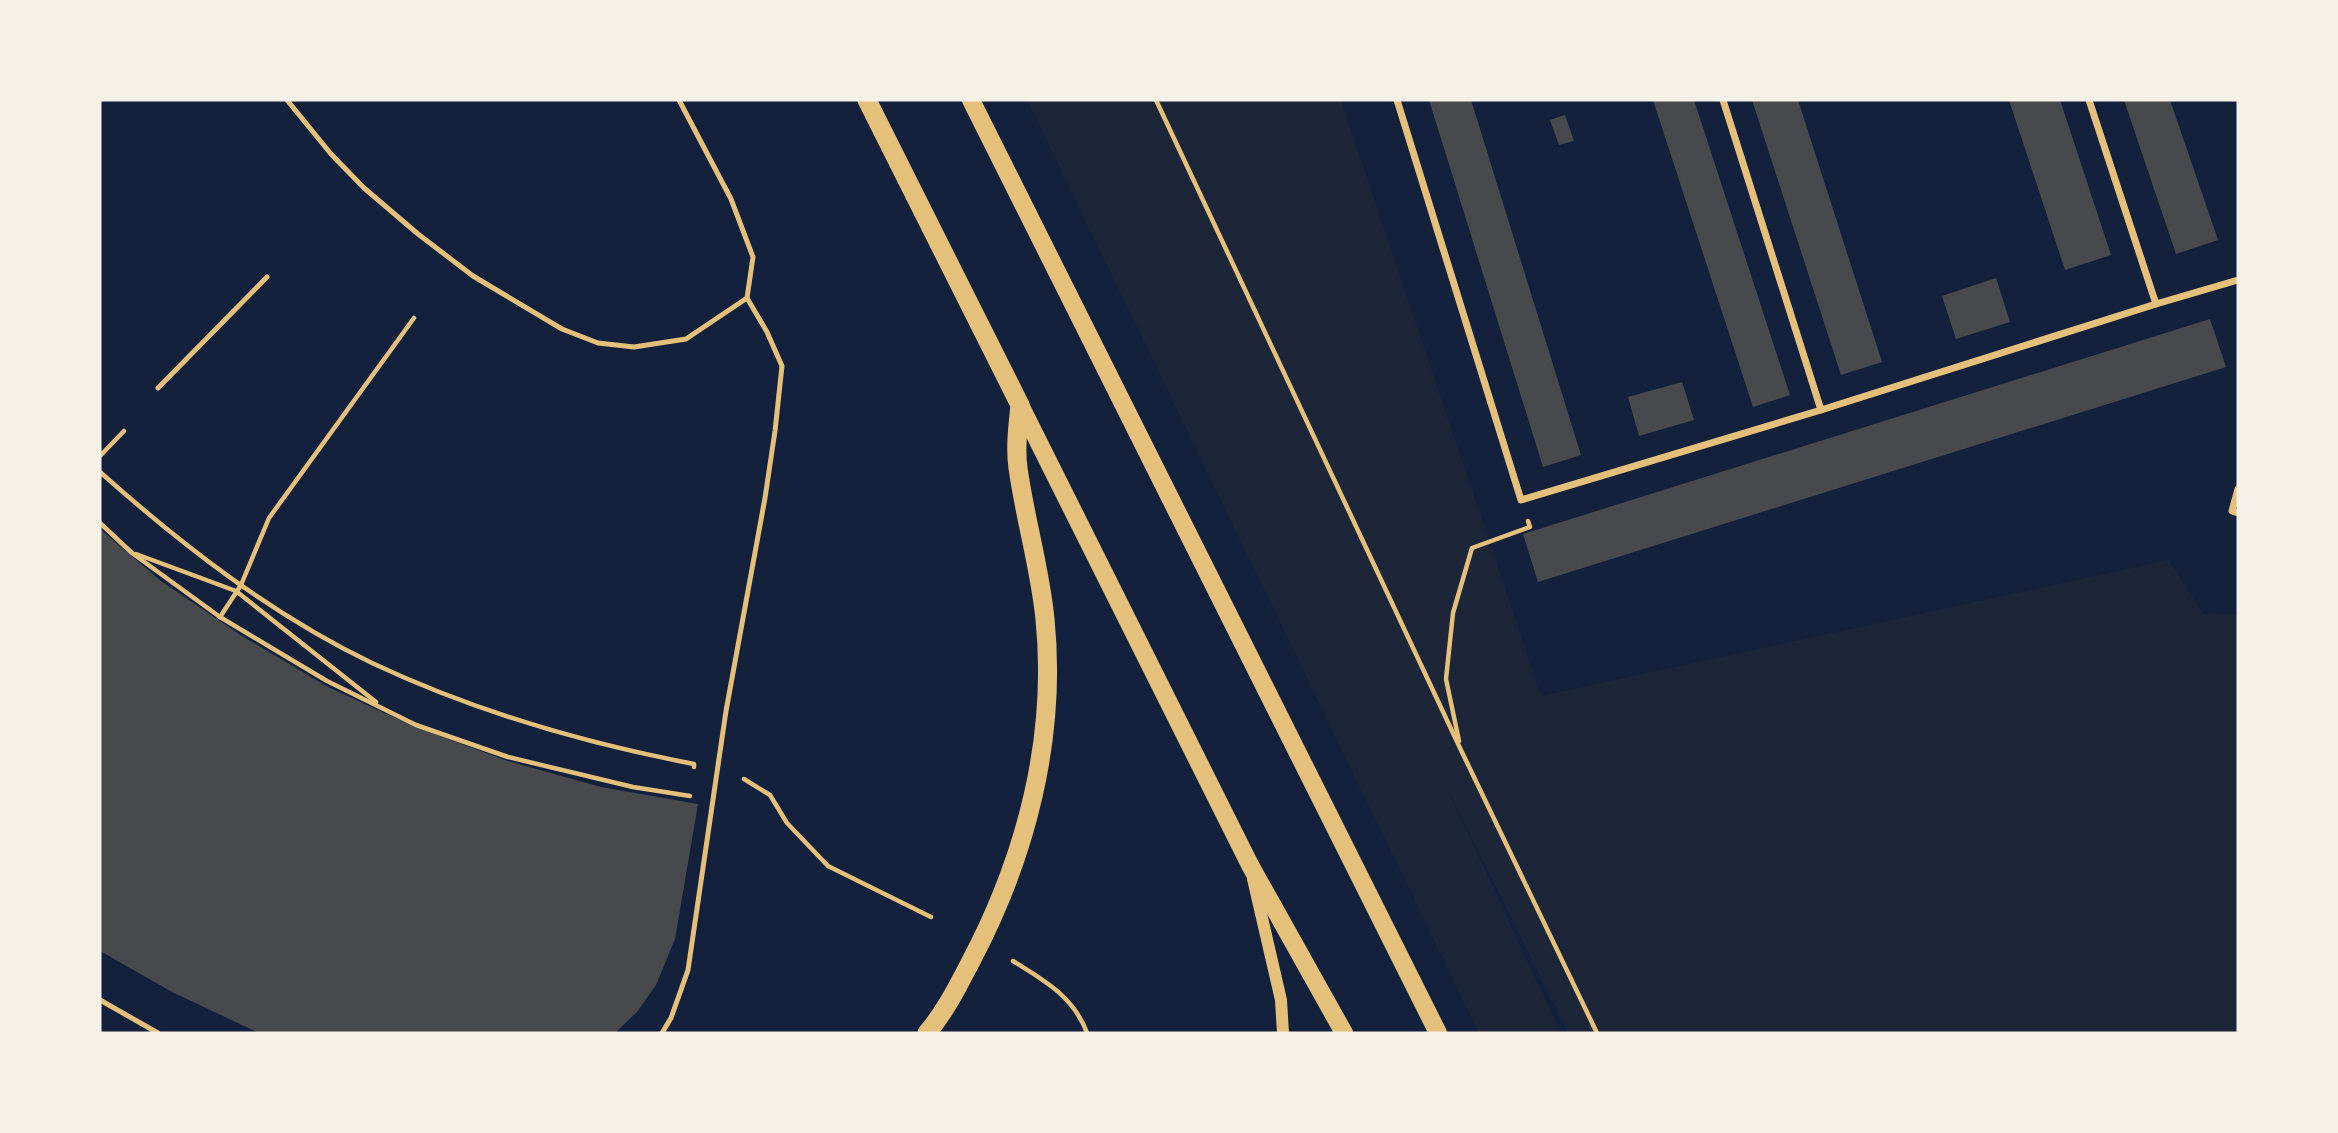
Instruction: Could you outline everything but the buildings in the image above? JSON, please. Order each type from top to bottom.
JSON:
[{"type":"highway","points":[[867,100],[1020,405],[1017,431],[1018,466],[1037,562],[1045,622],[1045,712],[1029,818],[1006,889],[993,919],[957,988],[927,1033]]},
{"type":"main road","points":[[971,100],[1438,1033]]},
{"type":"main road","points":[[1020,405],[1250,865],[1343,1033]]},
{"type":"street","points":[[1397,100],[1521,500],[2238,280]]},
{"type":"street","points":[[1723,100],[1821,410]]},
{"type":"street","points":[[2089,100],[2156,304]]},
{"type":"street","points":[[2238,489],[2232,511],[2238,513]]},
{"type":"street","points":[[1250,865],[1281,1000],[1283,1033]]},
{"type":"lane","points":[[287,100],[331,154],[364,188],[418,234],[473,276],[562,329],[598,343],[634,347],[686,339],[747,298]]},
{"type":"lane","points":[[662,1033],[671,1018],[688,970],[726,711],[765,498],[782,366],[767,332],[747,298],[753,257],[731,199],[679,100]]},
{"type":"lane","points":[[158,388],[267,277]]},
{"type":"lane","points":[[100,1000],[158,1033]]},
{"type":"path","points":[[1156,100],[1597,1033]]},
{"type":"path","points":[[220,617],[241,585],[269,518],[414,318]]},
{"type":"path","points":[[100,456],[124,431]]},
{"type":"path","points":[[100,472],[161,526],[241,585],[371,662],[479,707],[550,730],[635,753],[694,764]]},
{"type":"path","points":[[1461,748],[1446,679],[1453,613],[1472,548],[1530,527],[1521,500]]},
{"type":"path","points":[[100,523],[132,553],[220,617],[327,681],[416,725],[508,757],[633,787],[690,797]]},
{"type":"path","points":[[132,553],[236,591],[385,709]]},
{"type":"path","points":[[744,779],[769,795],[787,822],[828,866],[930,917]]},
{"type":"path","points":[[1013,961],[1055,988],[1080,1015],[1087,1033]]},
{"type":"shaded area","points":[[1027,100],[1341,100],[1541,696],[2169,560],[2203,614],[2238,615],[2238,1033],[1568,1033],[1441,776],[1561,1033],[1479,1033]]}]
